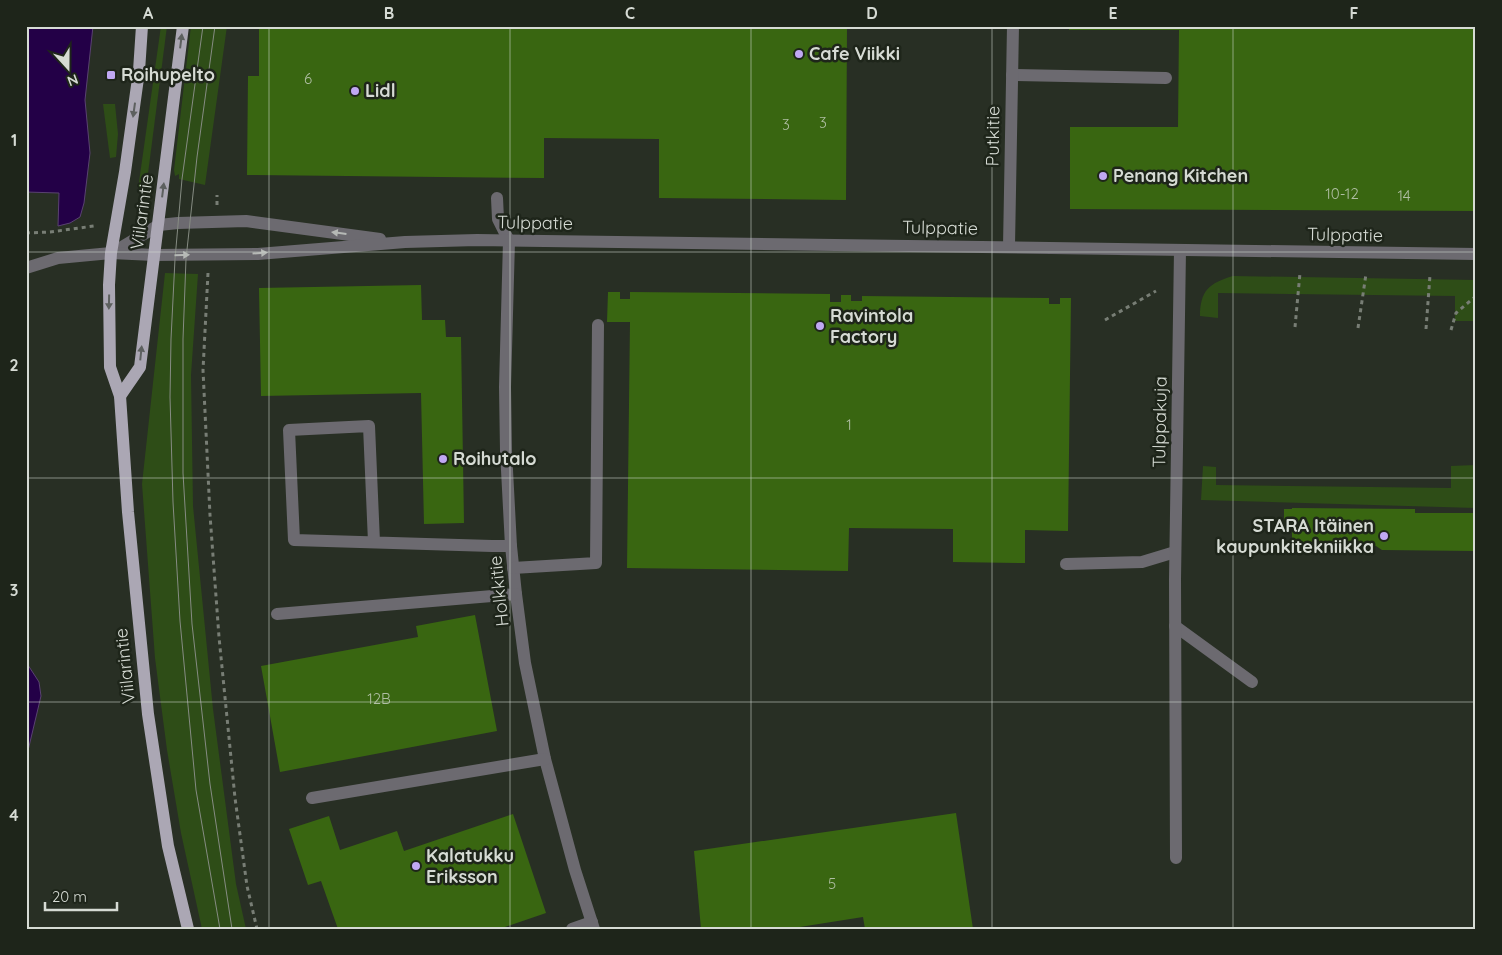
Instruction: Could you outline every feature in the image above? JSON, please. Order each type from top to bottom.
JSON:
[{"type":"main road","name":"Viilarintie","points":[[142,26],[139,71],[126,172],[111,254],[109,286],[110,367],[120,396],[128,512],[148,714],[168,846],[188,929]]},
{"type":"main road","name":"Viilarintie","points":[[120,396],[140,367],[183,26]]},
{"type":"street","name":"Putkitie","points":[[1010,246],[1013,26]]},
{"type":"street","points":[[1012,75],[1166,78]]},
{"type":"street","points":[[497,198],[498,219],[509,241]]},
{"type":"street","name":"Tulppatie","points":[[111,254],[159,225],[216,221],[246,221],[405,242]]},
{"type":"street","name":"Tulppatie","points":[[111,254],[154,256],[258,254],[405,242],[477,240],[1476,254]]},
{"type":"street","name":"Holkkitie","points":[[509,241],[505,387],[506,451],[511,546],[516,594],[525,664],[545,759],[575,870],[593,925]]},
{"type":"street","name":"Tulppakuja","points":[[1176,858],[1175,552],[1180,250]]},
{"type":"street","points":[[26,268],[58,258],[111,254]]},
{"type":"street","points":[[514,568],[596,563],[598,325]]},
{"type":"street","points":[[374,542],[368,426],[289,430],[294,540],[511,546]]},
{"type":"street","points":[[1066,564],[1142,562],[1175,552]]},
{"type":"street","points":[[277,614],[516,594]]},
{"type":"street","points":[[1175,626],[1252,682]]},
{"type":"street","points":[[312,798],[545,759]]},
{"type":"street","points":[[572,929],[593,925]]},
{"type":"path","points":[[26,233],[94,226]]},
{"type":"path","points":[[208,273],[202,370],[218,637],[235,798],[247,886],[257,929]]},
{"type":"path","points":[[1295,327],[1300,273]]},
{"type":"path","points":[[1358,328],[1366,274]]},
{"type":"path","points":[[1426,329],[1430,275]]},
{"type":"path","points":[[1105,320],[1156,291]]},
{"type":"path","points":[[1451,330],[1456,314],[1476,296]]},
{"type":"green space","points":[[161,26],[167,26],[146,189],[138,189]]},
{"type":"green space","points":[[191,26],[227,26],[205,185],[179,179],[179,174],[175,176],[174,170]]},
{"type":"green space","points":[[103,104],[115,104],[118,134],[116,157],[110,158]]},
{"type":"green space","points":[[165,273],[198,274],[191,375],[193,506],[213,709],[236,884],[246,929],[202,929],[181,833],[167,750],[155,658],[142,484]]},
{"type":"green space","points":[[1233,276],[1476,280],[1476,321],[1455,321],[1455,296],[1218,293],[1218,318],[1200,316],[1202,300],[1208,289],[1212,285]]},
{"type":"green space","points":[[1476,410],[1476,508],[1201,500],[1203,466],[1216,467],[1216,485],[1451,488],[1451,466],[1475,465]]},
{"type":"shaded area","points":[[26,26],[93,26],[85,100],[90,153],[84,203],[80,217],[70,223],[58,226],[59,193],[26,192]]},
{"type":"shaded area","points":[[26,662],[39,682],[41,696],[26,759]]},
{"type":"building","points":[[259,26],[847,26],[846,200],[659,198],[659,139],[544,138],[544,178],[247,175],[248,76],[259,76]]},
{"type":"building","points":[[1069,26],[1476,26],[1476,211],[1070,209],[1070,127],[1178,127],[1179,30],[1069,30]]},
{"type":"building","name":"Roihutalo","points":[[421,285],[422,320],[445,320],[446,337],[461,337],[464,523],[424,524],[421,393],[261,396],[259,288]]},
{"type":"building","points":[[608,292],[620,292],[620,299],[630,299],[630,292],[830,294],[830,302],[841,302],[841,295],[851,295],[851,301],[862,301],[862,296],[1049,298],[1049,304],[1060,304],[1060,298],[1071,298],[1068,531],[1025,530],[1025,563],[953,562],[953,529],[849,528],[848,571],[627,568],[630,322],[607,322]]},
{"type":"building","name":"STARA Itäinen kaupunkitekniikka","points":[[1284,509],[1415,509],[1415,513],[1476,513],[1475,551],[1382,550],[1376,546],[1292,545],[1292,529],[1284,528]]},
{"type":"building","points":[[475,615],[497,731],[280,772],[261,666],[418,637],[416,626]]},
{"type":"building","points":[[956,813],[973,929],[865,929],[863,917],[787,929],[701,929],[694,851]]},
{"type":"building","name":"Kalatukku Eriksson","points":[[513,814],[546,913],[499,929],[338,929],[321,881],[308,885],[289,829],[329,816],[340,850],[397,831],[404,851]]},
{"type":"tram line","points":[[203,26],[182,179],[175,259],[170,397],[173,502],[180,621],[196,790],[220,929]]},
{"type":"tram line","points":[[215,26],[197,157],[186,259],[183,339],[183,473],[192,624],[210,784],[232,929]]},
{"type":"place","name":"Cafe Viikki","points":[[799,54]]},
{"type":"place","name":"Roihupelto","points":[[111,75]]},
{"type":"place","name":"Lidl","points":[[355,91]]},
{"type":"place","name":"Penang Kitchen","points":[[1103,176]]},
{"type":"place","name":"Ravintola Factory","points":[[820,326]]},
{"type":"place","name":"Roihutalo","points":[[443,459]]},
{"type":"place","name":"STARA Itäinen kaupunkitekniikka","points":[[1384,536]]},
{"type":"place","name":"Kalatukku Eriksson","points":[[416,866]]}]
